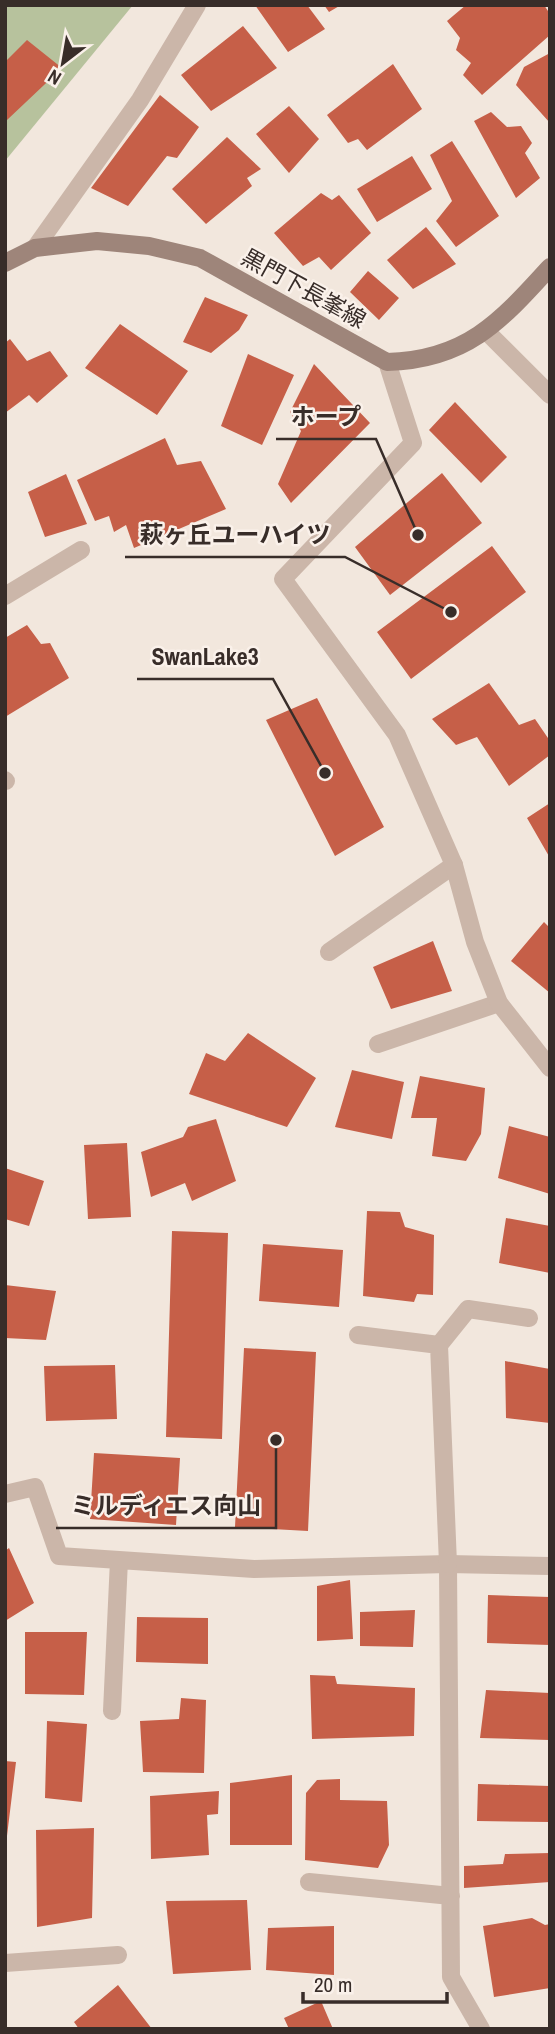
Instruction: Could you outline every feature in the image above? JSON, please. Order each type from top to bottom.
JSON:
[{"type":"street","points":[[36,248],[140,100],[197,5]]},
{"type":"street","name":"黒門下長峯線","points":[[5,263],[36,248],[97,241],[149,246],[200,258],[387,362]]},
{"type":"street","points":[[550,267],[507,315],[486,331],[423,361],[387,362],[413,443],[283,579],[397,734],[454,865],[475,943],[499,1003],[550,1069]]},
{"type":"street","points":[[486,331],[550,395]]},
{"type":"street","points":[[5,596],[81,550]]},
{"type":"street","points":[[329,952],[454,865]]},
{"type":"street","points":[[378,1044],[499,1003]]},
{"type":"street","points":[[481,2029],[451,1977],[448,1564],[439,1345],[468,1309],[529,1318]]},
{"type":"street","points":[[358,1335],[439,1345]]},
{"type":"street","points":[[5,1494],[35,1487],[59,1556],[254,1569],[448,1564],[550,1566]]},
{"type":"street","points":[[112,1712],[119,1560]]},
{"type":"street","points":[[309,1882],[451,1896]]},
{"type":"street","points":[[5,1963],[118,1955]]},
{"type":"green space","points":[[5,5],[133,5],[5,161]]},
{"type":"building","points":[[255,5],[307,5],[325,29],[288,52]]},
{"type":"building","points":[[324,5],[341,5],[329,12]]},
{"type":"building","points":[[466,5],[544,5],[550,14],[550,35],[482,95],[463,75],[471,63],[456,50],[460,38],[447,21]]},
{"type":"building","points":[[243,26],[277,68],[211,111],[181,75]]},
{"type":"building","points":[[27,40],[62,68],[7,120],[5,62]]},
{"type":"building","points":[[550,53],[550,123],[516,85],[524,67]]},
{"type":"building","points":[[393,64],[422,109],[367,150],[358,139],[348,143],[327,115]]},
{"type":"building","points":[[160,95],[199,127],[177,158],[167,156],[128,206],[91,188]]},
{"type":"building","points":[[289,106],[319,139],[289,173],[256,134]]},
{"type":"building","points":[[491,112],[507,127],[521,126],[532,143],[525,153],[540,178],[516,198],[474,121]]},
{"type":"building","points":[[227,137],[261,169],[247,178],[252,186],[206,224],[172,189]]},
{"type":"building","points":[[452,141],[499,216],[456,247],[436,221],[452,201],[430,155]]},
{"type":"building","points":[[412,156],[432,189],[377,222],[357,189]]},
{"type":"building","points":[[321,193],[332,200],[339,195],[371,233],[331,270],[319,257],[303,266],[274,233]]},
{"type":"building","points":[[426,227],[456,264],[413,289],[387,260]]},
{"type":"building","points":[[368,271],[399,298],[379,320],[350,292]]},
{"type":"building","points":[[205,297],[248,315],[239,330],[211,353],[183,342]]},
{"type":"building","points":[[120,324],[188,371],[157,415],[85,368]]},
{"type":"building","points":[[10,339],[27,361],[50,351],[68,376],[37,403],[29,395],[5,413],[5,343]]},
{"type":"building","points":[[248,354],[294,375],[262,445],[221,426]]},
{"type":"building","points":[[314,364],[370,423],[291,503],[278,484],[301,431],[290,412]]},
{"type":"building","points":[[455,402],[507,457],[481,483],[429,430]]},
{"type":"building","points":[[165,438],[177,465],[201,461],[226,509],[134,548],[126,525],[114,532],[109,516],[95,521],[77,480]]},
{"type":"building","points":[[442,473],[482,523],[390,595],[355,547]]},
{"type":"building","points":[[66,474],[87,524],[45,537],[28,492]]},
{"type":"building","points":[[492,546],[526,592],[411,679],[377,632]]},
{"type":"building","points":[[27,625],[41,644],[50,643],[69,678],[5,717],[5,638]]},
{"type":"building","points":[[489,683],[519,725],[535,719],[550,741],[550,755],[509,786],[477,737],[456,745],[432,719]]},
{"type":"building","points":[[317,698],[384,827],[335,856],[266,720]]},
{"type":"building","points":[[550,803],[550,858],[527,818]]},
{"type":"building","points":[[544,922],[550,928],[550,993],[511,961]]},
{"type":"building","points":[[433,941],[452,991],[391,1009],[373,967]]},
{"type":"building","points":[[248,1033],[316,1078],[287,1127],[189,1094],[206,1053],[225,1061]]},
{"type":"building","points":[[352,1070],[404,1082],[392,1139],[335,1127]]},
{"type":"building","points":[[420,1076],[485,1088],[481,1134],[466,1161],[432,1156],[437,1118],[411,1118]]},
{"type":"building","points":[[216,1119],[236,1181],[192,1201],[185,1183],[151,1197],[141,1152],[183,1137],[188,1127]]},
{"type":"building","points":[[509,1126],[550,1137],[550,1194],[498,1178]]},
{"type":"building","points":[[127,1143],[131,1217],[88,1219],[84,1145]]},
{"type":"building","points":[[5,1168],[44,1181],[29,1226],[5,1219]]},
{"type":"building","points":[[367,1211],[400,1212],[405,1227],[434,1235],[433,1295],[417,1294],[414,1302],[363,1296]]},
{"type":"building","points":[[506,1218],[550,1226],[550,1273],[499,1263]]},
{"type":"building","points":[[172,1231],[228,1233],[222,1439],[166,1437]]},
{"type":"building","points":[[263,1244],[343,1250],[339,1307],[259,1301]]},
{"type":"building","points":[[5,1285],[56,1291],[46,1340],[5,1338]]},
{"type":"building","points":[[244,1348],[316,1352],[308,1531],[235,1527]]},
{"type":"building","points":[[505,1361],[550,1369],[550,1423],[506,1418]]},
{"type":"building","points":[[115,1365],[117,1419],[46,1421],[44,1366]]},
{"type":"building","points":[[94,1453],[180,1458],[176,1525],[90,1519]]},
{"type":"building","points":[[9,1548],[34,1603],[5,1621],[5,1551]]},
{"type":"building","points":[[350,1580],[353,1639],[317,1641],[317,1586]]},
{"type":"building","points":[[488,1595],[550,1597],[550,1645],[487,1643]]},
{"type":"building","points":[[415,1610],[413,1647],[360,1646],[360,1612]]},
{"type":"building","points":[[137,1617],[208,1618],[208,1664],[136,1662]]},
{"type":"building","points":[[25,1632],[87,1632],[84,1695],[25,1694]]},
{"type":"building","points":[[310,1675],[335,1676],[337,1684],[415,1688],[414,1736],[312,1739]]},
{"type":"building","points":[[486,1690],[550,1693],[549,1740],[480,1738]]},
{"type":"building","points":[[181,1698],[206,1700],[204,1773],[143,1772],[140,1721],[179,1719]]},
{"type":"building","points":[[47,1721],[87,1724],[82,1802],[45,1798]]},
{"type":"building","points":[[5,1761],[16,1762],[7,1836],[5,1836]]},
{"type":"building","points":[[292,1775],[292,1845],[230,1845],[230,1783]]},
{"type":"building","points":[[340,1779],[340,1800],[387,1801],[389,1845],[378,1868],[305,1860],[306,1793],[317,1780]]},
{"type":"building","points":[[478,1784],[550,1786],[550,1822],[477,1821]]},
{"type":"building","points":[[219,1791],[218,1814],[207,1815],[209,1855],[151,1859],[150,1796]]},
{"type":"building","points":[[94,1828],[92,1918],[37,1927],[36,1830]]},
{"type":"building","points":[[550,1853],[550,1882],[464,1888],[464,1866],[503,1864],[505,1854]]},
{"type":"building","points":[[247,1900],[251,1970],[173,1974],[166,1901]]},
{"type":"building","points":[[532,1918],[545,1925],[550,1924],[550,1988],[494,1997],[483,1926]]},
{"type":"building","points":[[334,1926],[334,1975],[266,1970],[268,1928]]},
{"type":"building","points":[[118,1985],[152,2029],[79,2029],[74,2022]]},
{"type":"building","points":[[321,2001],[333,2029],[289,2029],[284,2018]]},
{"type":"place","name":"ホープ","points":[[418,535]]},
{"type":"place","name":"萩ヶ丘ユーハイツ","points":[[451,612]]},
{"type":"place","name":"SwanLake3","points":[[325,773]]},
{"type":"place","name":"ミルディエス向山","points":[[276,1440]]}]
